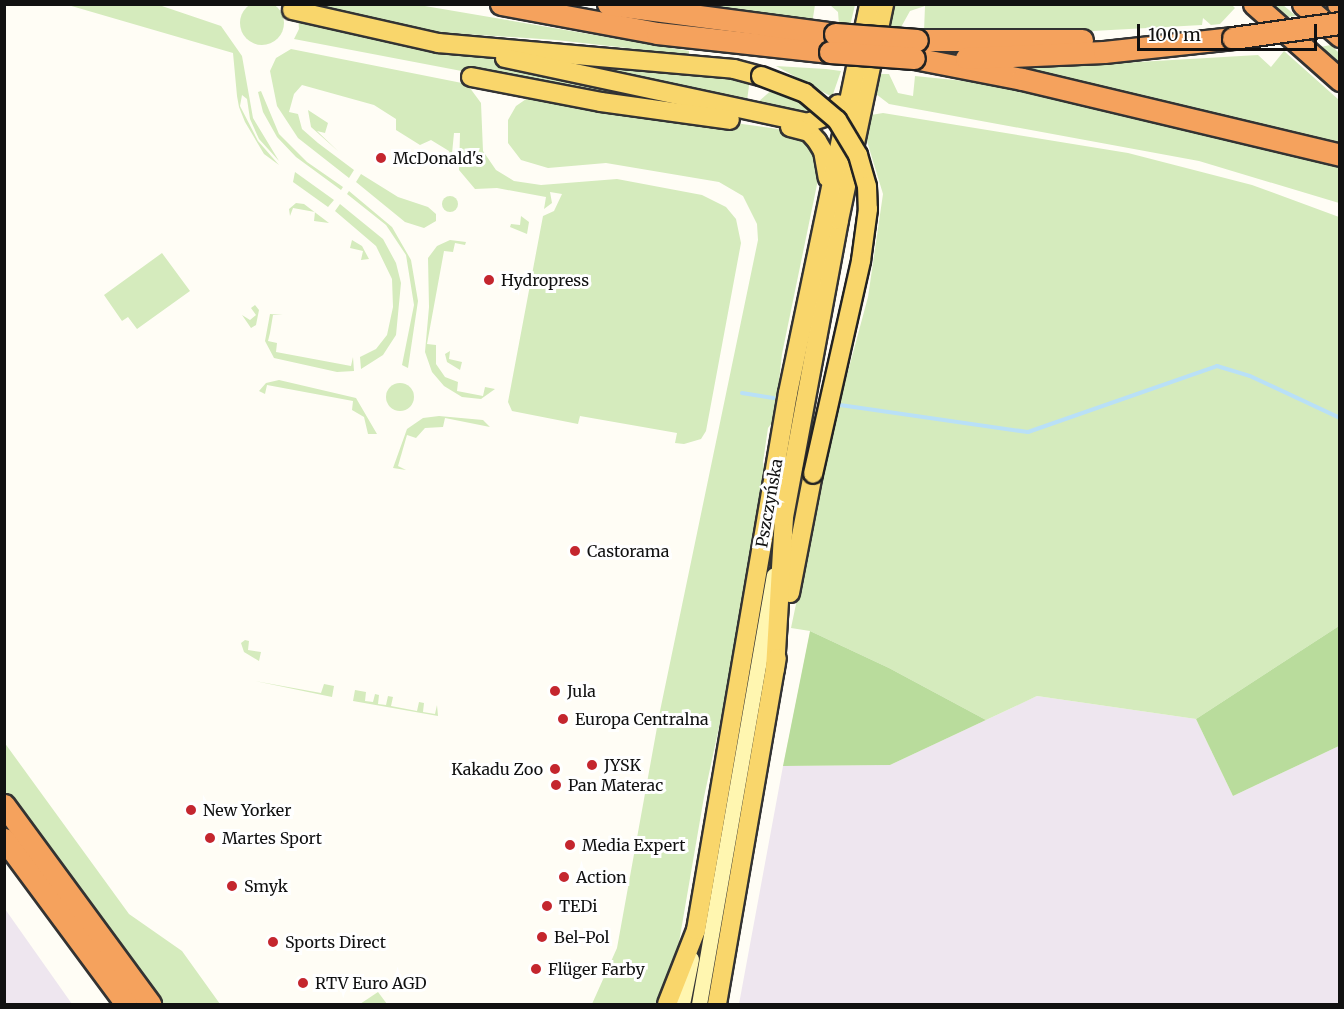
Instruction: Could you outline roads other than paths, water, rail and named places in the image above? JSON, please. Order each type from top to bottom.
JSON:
[{"type":"highway","points":[[501,4],[657,33],[916,49],[1081,53],[1233,38],[1340,23]]},
{"type":"highway","points":[[608,4],[833,43]]},
{"type":"highway","points":[[1254,4],[1340,80]]},
{"type":"highway","points":[[1304,4],[1340,36]]},
{"type":"highway","points":[[916,49],[1067,89],[1340,155]]},
{"type":"highway","points":[[4,805],[150,1005]]},
{"type":"highway","points":[[4,839],[126,1005]]},
{"type":"main road","name":"Pszczyńska","points":[[682,1005],[788,393],[869,4]]},
{"type":"main road","name":"Pszczyńska","points":[[699,1005],[784,517],[884,4]]},
{"type":"main road","points":[[292,10],[807,123],[827,116],[835,107],[856,70]]},
{"type":"main road","points":[[438,43],[734,69],[761,76],[805,93],[837,120],[858,155],[867,186],[868,209],[861,261],[813,474],[775,669],[717,1005]]},
{"type":"main road","points":[[471,77],[601,102],[799,128],[809,132],[824,151],[829,191]]},
{"type":"main road","points":[[775,669],[784,517]]},
{"type":"main road","points":[[668,1005],[696,930]]},
{"type":"waterway","points":[[840,405],[1028,432],[1217,366],[1250,376],[1340,418]]},
{"type":"waterway","points":[[742,393],[774,398]]},
{"type":"place","name":"McDonald's","points":[[381,158]]},
{"type":"place","name":"Hydropress","points":[[489,280]]},
{"type":"place","name":"Castorama","points":[[575,551]]},
{"type":"place","name":"Jula","points":[[555,691]]},
{"type":"place","name":"Europa Centralna","points":[[563,719]]},
{"type":"place","name":"JYSK","points":[[592,765]]},
{"type":"place","name":"Kakadu Zoo","points":[[555,769]]},
{"type":"place","name":"Pan Materac","points":[[556,785]]},
{"type":"place","name":"New Yorker","points":[[191,810]]},
{"type":"place","name":"Martes Sport","points":[[210,838]]},
{"type":"place","name":"Media Expert","points":[[570,845]]},
{"type":"place","name":"Action","points":[[564,877]]},
{"type":"place","name":"Smyk","points":[[232,886]]},
{"type":"place","name":"TEDi","points":[[547,906]]},
{"type":"place","name":"Bel-Pol","points":[[542,937]]},
{"type":"place","name":"Sports Direct","points":[[273,942]]},
{"type":"place","name":"Flüger Farby","points":[[536,969]]},
{"type":"place","name":"RTV Euro AGD","points":[[303,983]]}]
